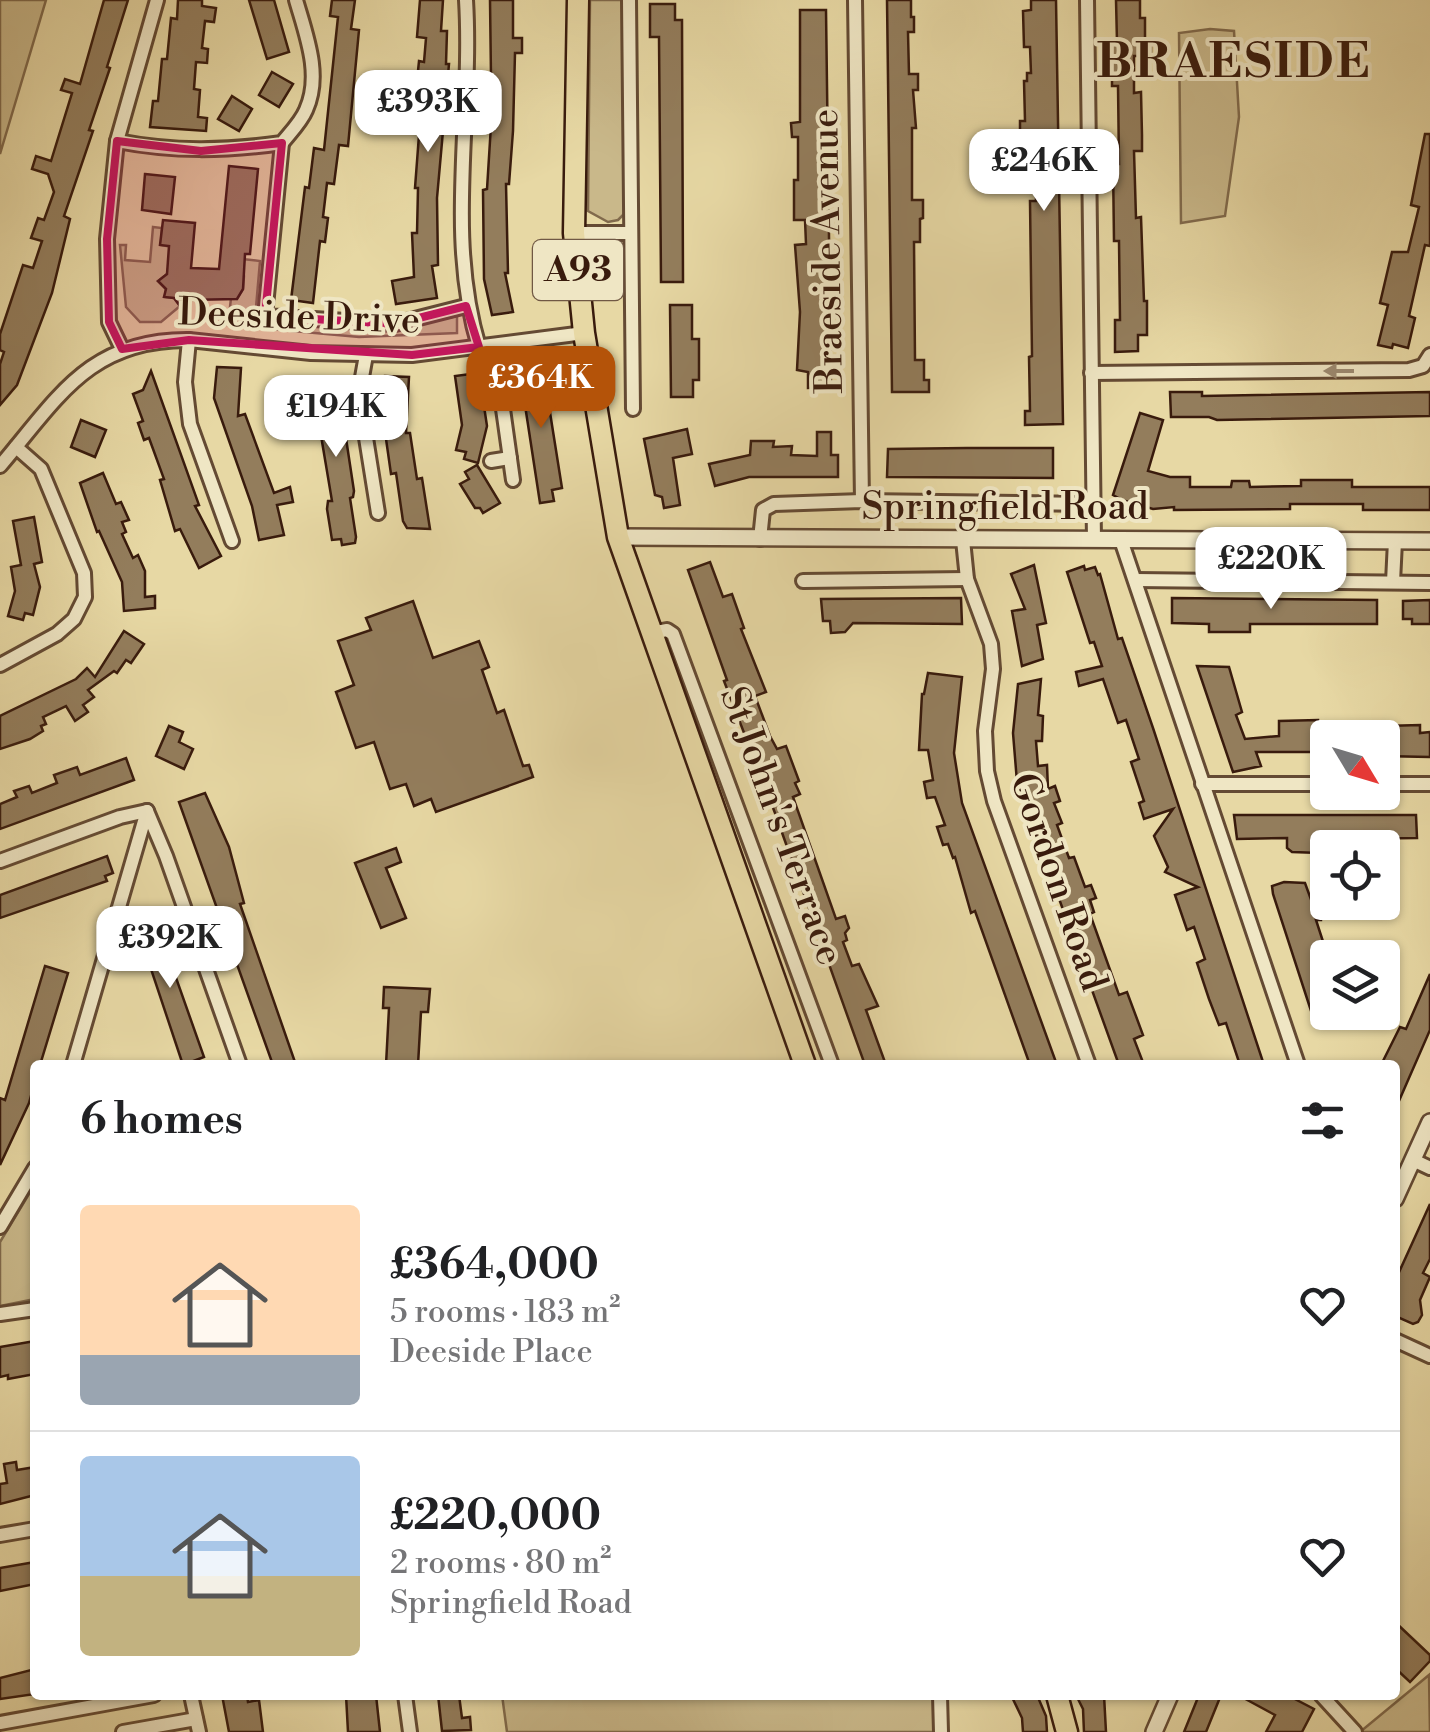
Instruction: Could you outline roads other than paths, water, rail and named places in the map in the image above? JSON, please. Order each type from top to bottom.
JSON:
[{"type":"main road","name":"A93","points":[[578,0],[574,232],[584,333],[618,537]]},
{"type":"main road","name":"St John's Terrace","points":[[618,537],[803,1060]]},
{"type":"main road","points":[[1057,1700],[1067,1732]]},
{"type":"street","points":[[122,348],[108,322],[107,255],[117,142],[157,0]]},
{"type":"street","points":[[296,0],[309,44],[314,86],[305,113],[282,142],[265,316],[395,324],[466,306]]},
{"type":"street","points":[[466,0],[469,53],[461,248],[466,306],[478,347]]},
{"type":"street","points":[[629,0],[633,410]]},
{"type":"street","name":"Braeside Avenue","points":[[855,0],[862,501]]},
{"type":"street","points":[[1087,0],[1094,540]]},
{"type":"street","points":[[117,142],[201,152],[282,142]]},
{"type":"street","points":[[574,232],[631,233]]},
{"type":"street","name":"Deeside Drive","points":[[0,466],[70,381],[122,348],[189,340],[366,355],[412,355],[584,333]]},
{"type":"street","points":[[189,340],[185,382],[190,424],[232,541]]},
{"type":"street","points":[[494,345],[514,480]]},
{"type":"street","points":[[366,355],[359,394],[378,513]]},
{"type":"street","points":[[1092,373],[1409,370],[1423,366],[1430,355]]},
{"type":"street","points":[[0,665],[56,634],[74,618],[86,597],[84,573],[41,469],[16,447]]},
{"type":"street","points":[[491,461],[510,458]]},
{"type":"street","name":"Springfield Road","points":[[760,539],[763,510],[768,505],[862,501],[1093,504]]},
{"type":"street","name":"Springfield Road","points":[[618,537],[1430,542]]},
{"type":"street","name":"Gordon Road","points":[[963,540],[967,579],[991,644],[993,669],[985,732],[987,771],[994,801],[1087,1060]]},
{"type":"street","points":[[1122,540],[1296,1060]]},
{"type":"street","points":[[1394,541],[1394,582]]},
{"type":"street","name":"Springfield Road","points":[[803,582],[967,579]]},
{"type":"street","points":[[1135,580],[1430,583]]},
{"type":"street","name":"St John's Terrace","points":[[651,634],[668,630],[672,634],[830,1060]]},
{"type":"street","points":[[1202,784],[1310,784]]},
{"type":"street","points":[[1400,784],[1430,784]]},
{"type":"street","points":[[0,861],[146,811]]},
{"type":"street","points":[[74,1060],[146,811]]},
{"type":"street","points":[[146,811],[166,856],[238,1060]]},
{"type":"street","points":[[1400,1188],[1430,1122]]},
{"type":"street","points":[[1413,1160],[1430,1168]]},
{"type":"street","points":[[0,1227],[30,1176]]},
{"type":"street","points":[[0,1314],[30,1310]]},
{"type":"street","points":[[1400,1342],[1430,1356]]},
{"type":"street","points":[[0,1535],[30,1530]]},
{"type":"street","points":[[0,1723],[126,1700]]},
{"type":"street","points":[[122,1732],[197,1726],[192,1700]]},
{"type":"street","points":[[406,1700],[410,1732]]},
{"type":"street","points":[[940,1700],[941,1732]]},
{"type":"street","points":[[1154,1732],[1168,1700]]},
{"type":"street","points":[[1325,1700],[1354,1732]]},
{"type":"district","name":"BRAESIDE","points":[[1234,63]]}]
